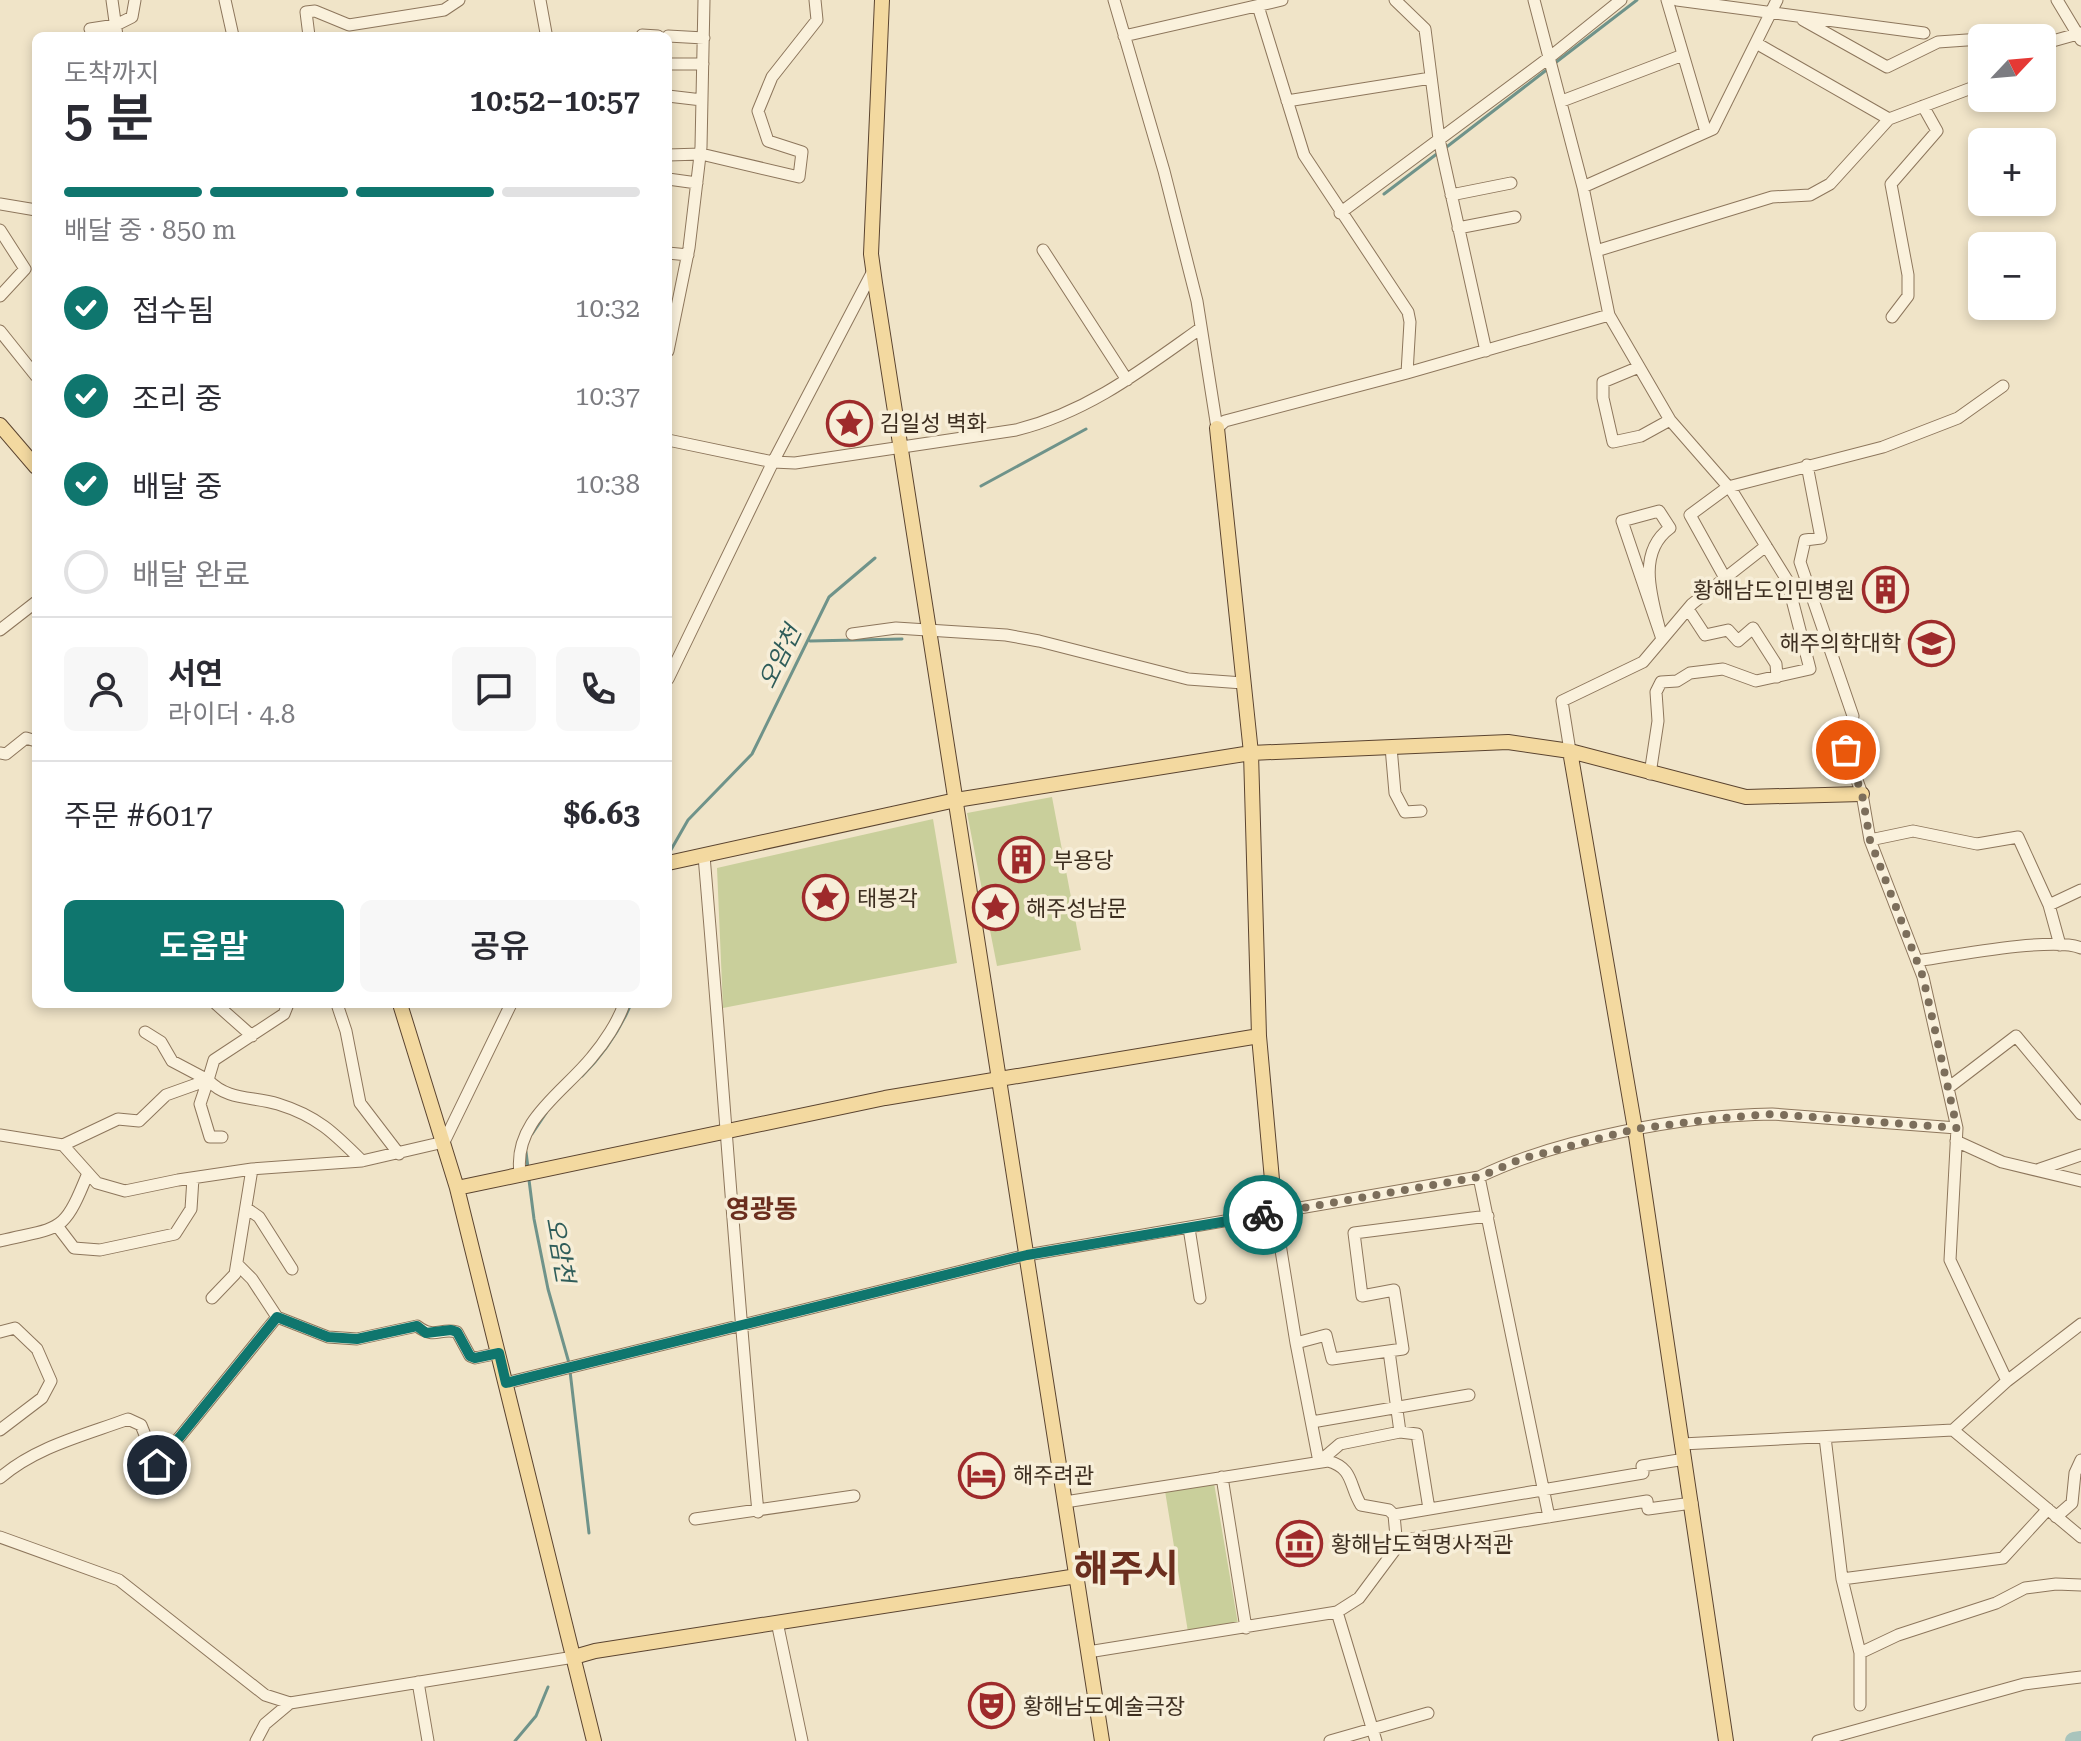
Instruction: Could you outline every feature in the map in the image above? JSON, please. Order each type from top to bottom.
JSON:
[{"type":"main road","points":[[882,0],[871,254],[873,271],[1102,1741]]},
{"type":"main road","points":[[0,425],[32,462]]},
{"type":"main road","points":[[1217,428],[1251,753],[1259,1036],[1275,1213]]},
{"type":"main road","points":[[672,862],[956,800],[1251,753],[1508,742],[1570,751],[1746,797],[1862,794]]},
{"type":"main road","points":[[1570,751],[1635,1129],[1726,1741]]},
{"type":"main road","points":[[401,1008],[457,1188],[594,1741]]},
{"type":"main road","points":[[457,1188],[885,1098],[1259,1036]]},
{"type":"main road","points":[[574,1657],[595,1651],[1077,1576]]},
{"type":"street","points":[[112,0],[116,30]]},
{"type":"street","points":[[90,29],[116,30],[132,17],[135,0]]},
{"type":"street","points":[[225,0],[232,32]]},
{"type":"street","points":[[308,32],[306,12],[315,11],[349,25],[444,10],[459,0]]},
{"type":"street","points":[[540,0],[546,32]]},
{"type":"street","points":[[672,332],[688,255],[701,154],[704,0]]},
{"type":"street","points":[[672,155],[701,154],[799,177],[802,152],[768,141],[758,111],[772,77],[817,20],[815,0]]},
{"type":"street","points":[[1114,0],[1179,227],[1201,328],[1217,428]]},
{"type":"street","points":[[1124,36],[1284,0]]},
{"type":"street","points":[[1395,0],[1425,29],[1439,139],[1486,351]]},
{"type":"street","points":[[1534,0],[1583,187],[1609,315],[1670,420],[1728,487],[1787,580],[1810,669],[1756,681],[1723,669],[1704,670],[1690,673],[1677,681],[1661,682],[1656,692],[1658,721],[1650,774]]},
{"type":"street","points":[[1340,213],[1439,139],[1552,63],[1621,0]]},
{"type":"street","points":[[1667,0],[1706,132]]},
{"type":"street","points":[[1677,0],[1924,33]]},
{"type":"street","points":[[1583,187],[1713,129],[1777,0]]},
{"type":"street","points":[[2056,41],[2080,36],[2057,0]]},
{"type":"street","points":[[1258,6],[1304,155],[1408,312],[1407,373]]},
{"type":"street","points":[[1796,17],[1887,67],[1938,42],[1968,40]]},
{"type":"street","points":[[672,36],[704,38]]},
{"type":"street","points":[[1756,43],[1889,119]]},
{"type":"street","points":[[1562,101],[1683,55]]},
{"type":"street","points":[[672,64],[703,64]]},
{"type":"street","points":[[1287,101],[1431,78]]},
{"type":"street","points":[[1596,251],[1772,197],[1810,195],[1830,184],[1889,119],[1968,89]]},
{"type":"street","points":[[672,96],[702,100]]},
{"type":"street","points":[[1892,317],[1908,296],[1908,275],[1891,184],[1937,131],[1923,106]]},
{"type":"street","points":[[672,180],[697,183]]},
{"type":"street","points":[[1451,195],[1511,183]]},
{"type":"street","points":[[0,204],[32,209]]},
{"type":"street","points":[[1458,228],[1515,217]]},
{"type":"street","points":[[0,230],[25,269],[0,296]]},
{"type":"street","points":[[1043,250],[1127,380]]},
{"type":"street","points":[[672,253],[688,255]]},
{"type":"street","points":[[672,671],[773,462],[873,271]]},
{"type":"street","points":[[1217,428],[1225,421],[1609,315]]},
{"type":"street","points":[[672,441],[773,462],[795,463],[1016,430],[1043,424],[1087,405],[1201,328]]},
{"type":"street","points":[[0,331],[32,371]]},
{"type":"street","points":[[1639,367],[1603,382],[1603,398],[1613,442],[1641,436],[1670,420]]},
{"type":"street","points":[[1725,578],[1690,515],[1728,487],[1883,447],[1958,418],[2003,386]]},
{"type":"street","points":[[1807,465],[1821,538],[1805,540],[1800,562],[1853,716],[1846,750],[1862,794],[1870,840],[1923,977],[1957,1128],[1950,1260],[2007,1381]]},
{"type":"street","points":[[1659,511],[1670,528],[1660,535],[1652,549],[1648,577],[1662,639],[1622,521],[1659,511]]},
{"type":"street","points":[[1570,751],[1562,701],[1643,662],[1688,609],[1766,546]]},
{"type":"street","points":[[0,630],[32,605]]},
{"type":"street","points":[[1688,609],[1705,635],[1728,630],[1738,641],[1753,628],[1776,664],[1777,677]]},
{"type":"street","points":[[852,634],[896,628],[1006,635],[1188,679],[1243,683]]},
{"type":"street","points":[[0,753],[6,754],[26,738],[32,740]]},
{"type":"street","points":[[1391,747],[1395,793],[1405,812],[1421,811]]},
{"type":"street","points":[[1870,840],[1913,831],[1977,844],[2018,837],[2049,905],[2060,945]]},
{"type":"street","points":[[704,856],[728,1129],[740,1326],[758,1512]]},
{"type":"street","points":[[2049,905],[2081,890]]},
{"type":"street","points":[[1917,961],[2032,945],[2074,945],[2081,948]]},
{"type":"street","points":[[220,1008],[252,1036]]},
{"type":"street","points":[[222,1137],[210,1137],[200,1104],[214,1060],[284,1014],[286,1008]]},
{"type":"street","points":[[338,1008],[360,1103],[399,1154]]},
{"type":"street","points":[[63,1145],[97,1183],[125,1191],[252,1169],[362,1161],[444,1142],[509,1008]]},
{"type":"street","points":[[527,1172],[517,1157],[522,1141],[544,1104],[593,1057],[622,1008]]},
{"type":"street","points":[[145,1032],[161,1042],[172,1061],[208,1080],[219,1092],[279,1104],[327,1125],[362,1161]]},
{"type":"street","points":[[1948,1088],[2016,1036],[2081,1114]]},
{"type":"street","points":[[0,1135],[63,1145],[118,1119],[139,1121],[166,1095],[208,1080]]},
{"type":"street","points":[[506,1383],[1027,1255],[1479,1177],[1521,1159],[1635,1129],[1772,1114],[1957,1128]]},
{"type":"street","points":[[1956,1141],[2002,1162],[2081,1181]]},
{"type":"street","points":[[2038,1170],[2081,1155]]},
{"type":"street","points":[[212,1298],[235,1274],[252,1169]]},
{"type":"street","points":[[0,1241],[58,1227],[72,1213],[88,1173]]},
{"type":"street","points":[[1479,1177],[1549,1517]]},
{"type":"street","points":[[58,1227],[74,1248],[100,1250],[175,1234],[191,1209],[193,1178]]},
{"type":"street","points":[[246,1208],[259,1217],[292,1269]]},
{"type":"street","points":[[1275,1213],[1319,1462]]},
{"type":"street","points":[[1296,1343],[1326,1335],[1332,1359],[1403,1349],[1394,1290],[1362,1296],[1354,1233],[1488,1216]]},
{"type":"street","points":[[1189,1228],[1200,1298]]},
{"type":"street","points":[[237,1264],[252,1279],[277,1317],[328,1337],[357,1339],[417,1326],[426,1333],[457,1332],[470,1356],[475,1358],[499,1353]]},
{"type":"street","points":[[148,1476],[277,1317]]},
{"type":"street","points":[[1682,1444],[1953,1430],[2007,1381],[2081,1324]]},
{"type":"street","points":[[0,1331],[15,1328],[37,1349],[51,1381],[42,1398],[0,1430]]},
{"type":"street","points":[[1389,1351],[1400,1432]]},
{"type":"street","points":[[1312,1422],[1469,1395]]},
{"type":"street","points":[[0,1478],[10,1469],[56,1445],[128,1419],[141,1425],[157,1465]]},
{"type":"street","points":[[1953,1430],[2081,1537]]},
{"type":"street","points":[[1319,1462],[1340,1444],[1400,1432],[1417,1434],[1429,1509]]},
{"type":"street","points":[[1825,1437],[1842,1579],[1860,1653],[1860,1705]]},
{"type":"street","points":[[1394,1515],[1643,1473],[1642,1466],[1685,1459]]},
{"type":"street","points":[[1842,1579],[2003,1558],[2052,1513],[2072,1503],[2075,1473],[2081,1460]]},
{"type":"street","points":[[1065,1502],[1319,1462],[1336,1463],[1350,1474],[1361,1505],[1389,1510],[1394,1515],[1399,1541],[1395,1553],[1359,1598],[1337,1612],[1088,1652]]},
{"type":"street","points":[[1222,1477],[1246,1628]]},
{"type":"street","points":[[695,1519],[854,1496]]},
{"type":"street","points":[[1399,1541],[1647,1501],[1648,1509],[1692,1503]]},
{"type":"street","points":[[0,1537],[119,1580],[265,1695],[290,1703],[574,1657]]},
{"type":"street","points":[[1860,1653],[1898,1635],[1996,1603],[2025,1588],[2081,1585]]},
{"type":"street","points":[[1337,1612],[1374,1736]]},
{"type":"street","points":[[777,1622],[802,1741]]},
{"type":"street","points":[[1818,1741],[2013,1687],[2081,1677]]},
{"type":"street","points":[[418,1682],[428,1741]]},
{"type":"street","points":[[256,1741],[265,1724],[290,1703]]},
{"type":"street","points":[[1330,1741],[1374,1736],[1428,1713]]},
{"type":"green space","points":[[1052,797],[1081,950],[997,966],[967,813]]},
{"type":"green space","points":[[933,819],[957,963],[723,1008],[717,868]]},
{"type":"green space","points":[[1214,1483],[1238,1624],[1188,1632],[1165,1491]]},
{"type":"waterway","points":[[1555,63],[1637,0]]},
{"type":"waterway","points":[[1444,149],[1549,68]]},
{"type":"waterway","points":[[1384,194],[1438,153]]},
{"type":"waterway","points":[[981,486],[1086,429]]},
{"type":"waterway","name":"오암천","points":[[672,848],[688,820],[752,754],[829,597],[875,558]]},
{"type":"waterway","points":[[810,641],[902,639]]},
{"type":"waterway","name":"오암천","points":[[582,1076],[610,1043],[629,1008]]},
{"type":"waterway","name":"오암천","points":[[532,1134],[546,1113]]},
{"type":"waterway","name":"오암천","points":[[526,1152],[528,1168]]},
{"type":"waterway","name":"오암천","points":[[529,1180],[548,1289],[569,1363]]},
{"type":"waterway","name":"오암천","points":[[570,1371],[589,1533]]},
{"type":"waterway","name":"오암천","points":[[515,1741],[536,1716],[548,1687]]},
{"type":"waterway","points":[[2074,1741],[2081,1740]]},
{"type":"way so far","points":[[1263,1215],[1479,1177],[1521,1159],[1635,1129],[1722,1118],[1772,1114],[1957,1128],[1923,977],[1870,840],[1862,794],[1846,750]]},
{"type":"place","name":"김일성 벽화","points":[[849,423]]},
{"type":"place","name":"황해남도인민병원","points":[[1886,590]]},
{"type":"place","name":"해주의학대학","points":[[1932,643]]},
{"type":"place","name":"부용당","points":[[1022,860]]},
{"type":"place","name":"태봉각","points":[[826,898]]},
{"type":"place","name":"해주성남문","points":[[995,908]]},
{"type":"place","name":"해주려관","points":[[982,1475]]},
{"type":"place","name":"황해남도혁명사적관","points":[[1300,1544]]},
{"type":"place","name":"황해남도예술극장","points":[[992,1706]]},
{"type":"district","name":"영광동","points":[[762,1209]]},
{"type":"district","name":"해주시","points":[[1126,1569]]},
{"type":"route","points":[[157,1465],[277,1317],[328,1337],[357,1339],[417,1326],[426,1333],[434,1334],[451,1330],[457,1332],[470,1356],[475,1358],[499,1353],[506,1383],[1027,1255],[1263,1215]]}]
